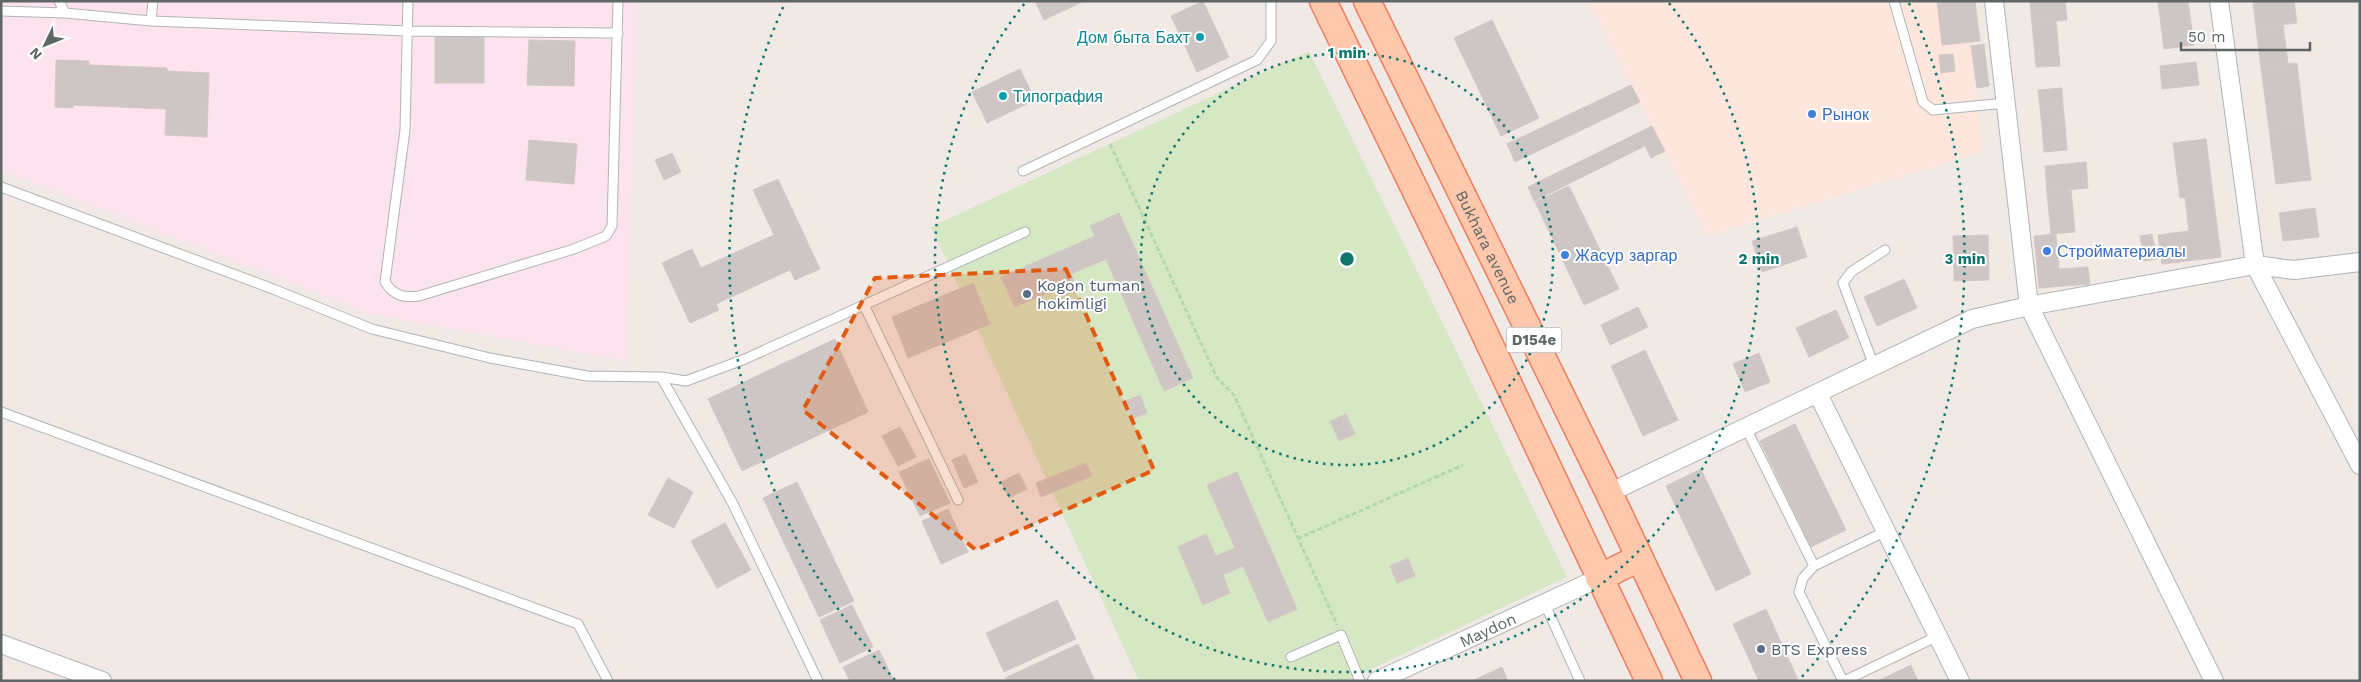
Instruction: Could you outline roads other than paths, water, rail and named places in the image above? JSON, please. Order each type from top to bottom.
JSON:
[{"type":"main road","name":"D154e","points":[[1323,1],[1463,288],[1649,681]]},
{"type":"main road","name":"Bukhara avenue","points":[[1367,1],[1609,493],[1698,681]]},
{"type":"main road","points":[[1599,578],[1639,558]]},
{"type":"street","points":[[1994,1],[2029,306],[2214,681]]},
{"type":"street","points":[[2219,1],[2255,265],[2360,464]]},
{"type":"street","points":[[1609,493],[1972,319],[2029,306],[2255,265],[2294,270],[2360,262]]},
{"type":"street","points":[[1818,394],[1960,681]]},
{"type":"street","name":"Maydon","points":[[1377,681],[1599,578]]},
{"type":"street","points":[[1,644],[102,681]]},
{"type":"lane","points":[[59,1],[66,13]]},
{"type":"lane","points":[[151,21],[153,1]]},
{"type":"lane","points":[[408,1],[405,130],[385,282],[390,290],[406,297],[419,296],[574,249],[606,236],[612,226],[618,1]]},
{"type":"lane","points":[[1023,171],[1257,60],[1271,41],[1271,1]]},
{"type":"lane","points":[[1894,1],[1923,102],[1933,110],[2006,103]]},
{"type":"lane","points":[[1,11],[66,13],[151,21],[407,31],[618,33]]},
{"type":"lane","points":[[1,187],[265,286],[372,330],[490,358],[587,376],[661,377],[686,381],[745,360],[1025,232]]},
{"type":"lane","points":[[1874,366],[1843,283],[1851,272],[1885,250]]},
{"type":"lane","points":[[864,305],[958,500]]},
{"type":"lane","points":[[661,377],[732,502],[818,681]]},
{"type":"lane","points":[[1,412],[578,624],[608,681]]},
{"type":"lane","points":[[1746,428],[1814,566]]},
{"type":"lane","points":[[1886,531],[1814,566],[1803,578],[1799,592],[1844,681],[1938,636]]},
{"type":"lane","points":[[1544,602],[1580,681]]},
{"type":"lane","points":[[1292,657],[1341,635],[1360,681]]},
{"type":"place","name":"Дом быта Бахт","points":[[1200,37]]},
{"type":"place","name":"Типография","points":[[1003,96]]},
{"type":"place","name":"Рынок","points":[[1812,114]]},
{"type":"place","name":"Стройматериалы","points":[[2047,251]]},
{"type":"place","name":"Жасур заргар","points":[[1565,255]]},
{"type":"place","name":"Kogon tuman hokimligi","points":[[1027,294]]},
{"type":"place","name":"BTS Express","points":[[1761,649]]}]
